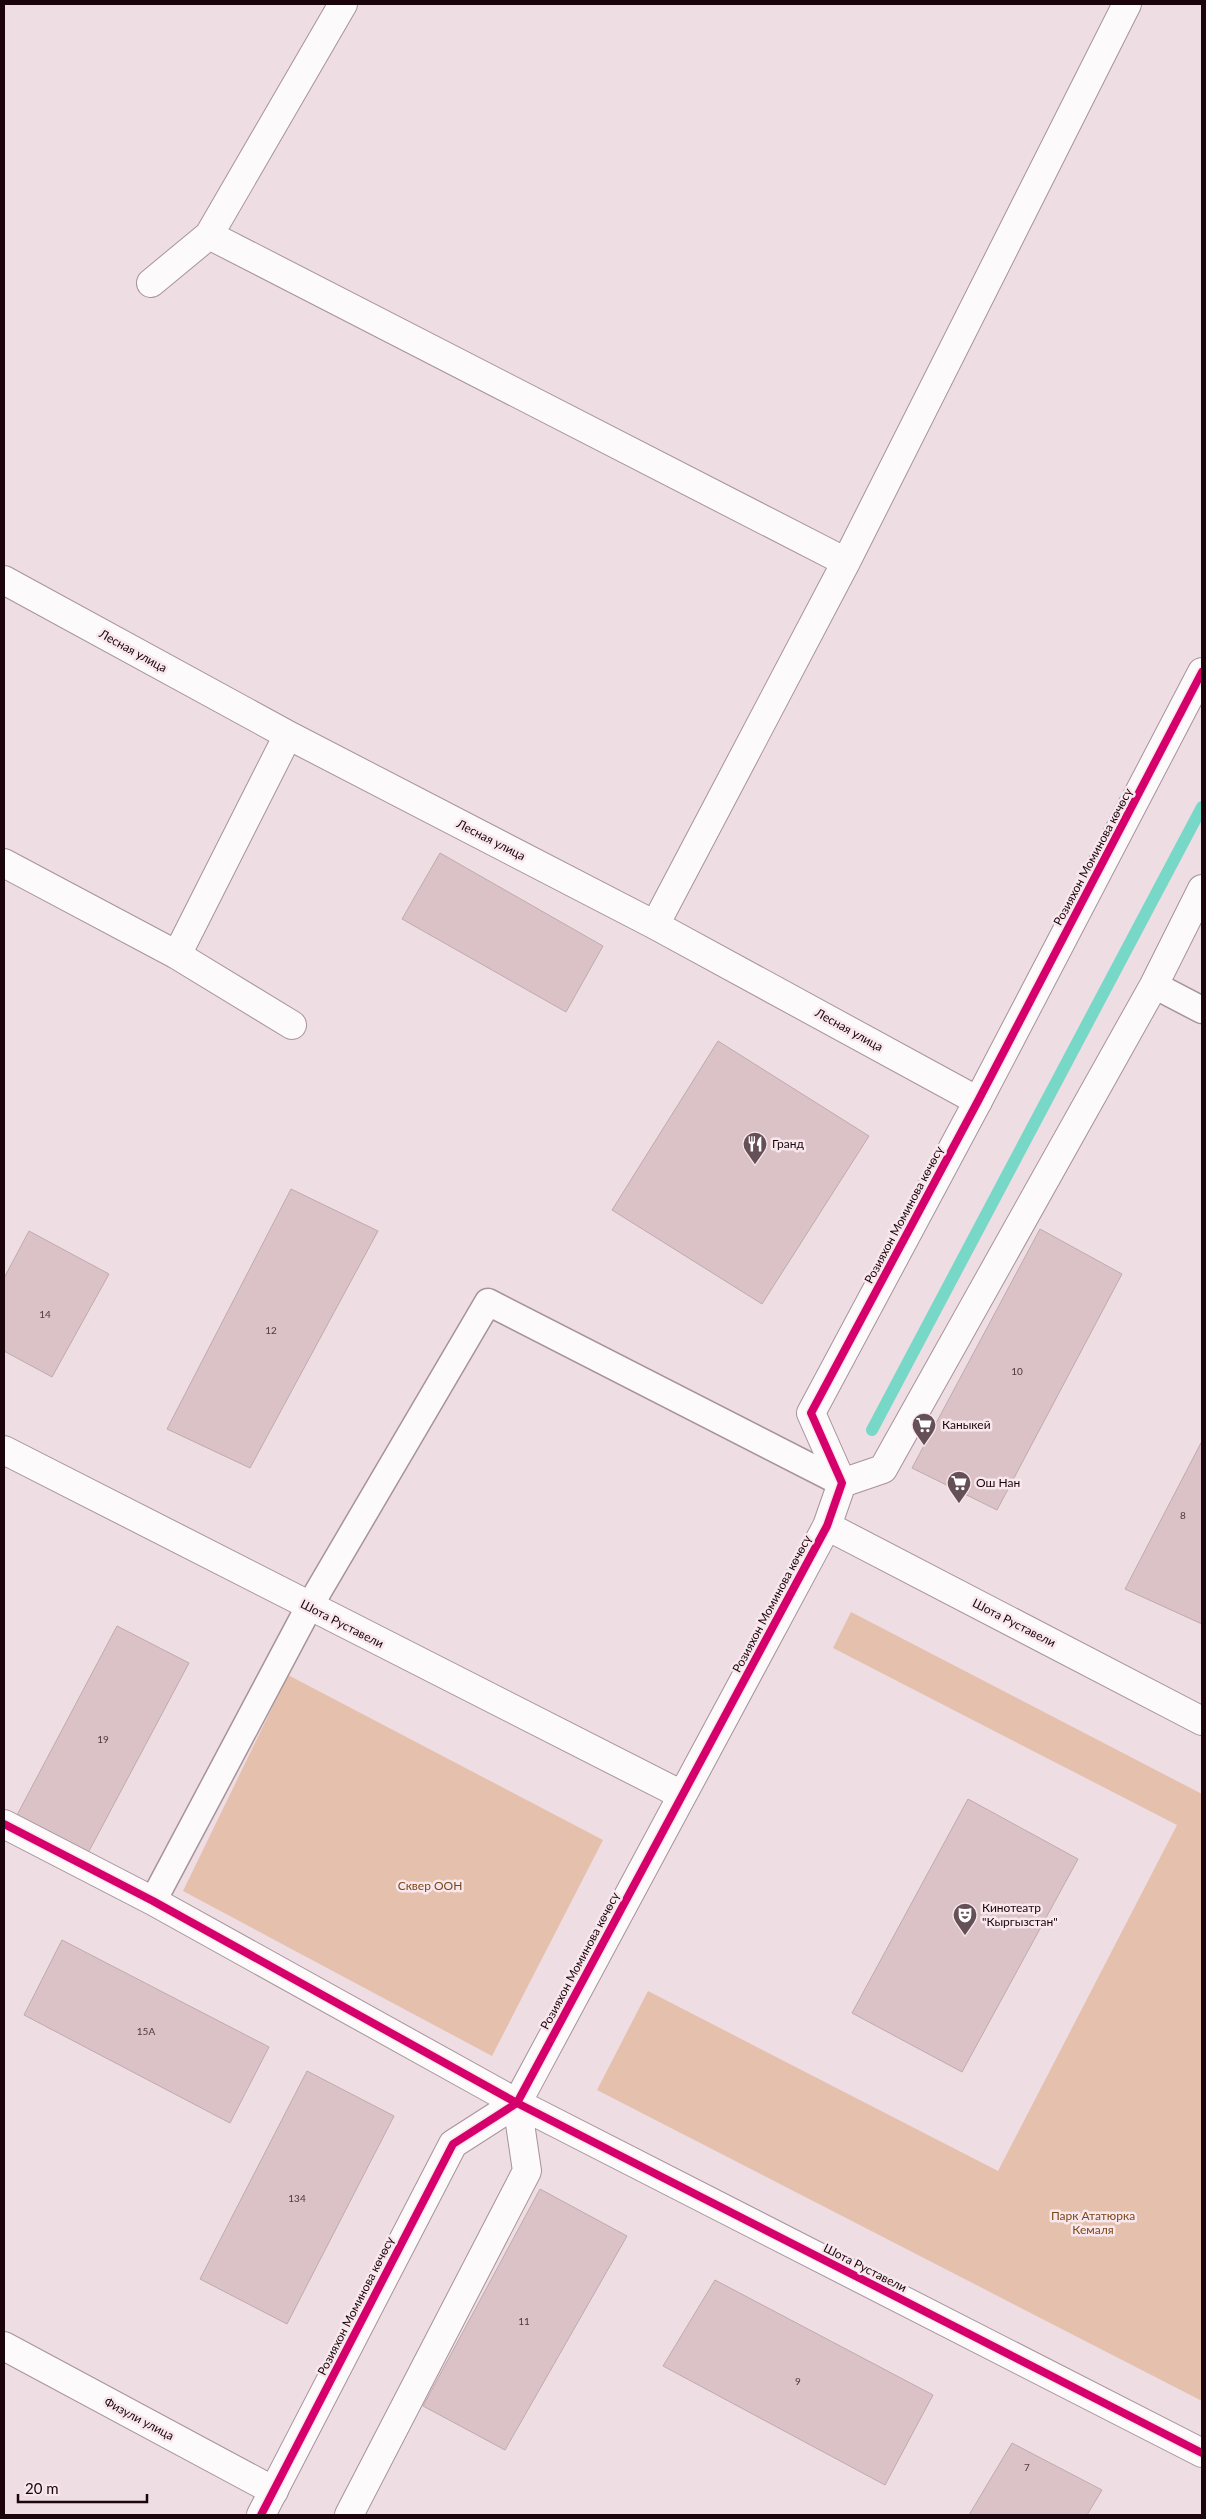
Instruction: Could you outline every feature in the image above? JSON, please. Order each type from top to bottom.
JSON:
[{"type":"street","points":[[151,283],[209,234],[343,4]]},
{"type":"street","points":[[655,925],[846,562],[1127,4]]},
{"type":"street","points":[[209,234],[846,562]]},
{"type":"street","name":"Лесная улица","points":[[4,580],[288,735],[655,925],[978,1101]]},
{"type":"street","name":"Розияхон Моминова көчөсү","points":[[261,2515],[452,2144],[517,2103],[827,1526],[842,1483],[811,1413],[978,1101],[1202,672]]},
{"type":"street","points":[[176,955],[288,735]]},
{"type":"street","points":[[4,863],[176,955],[292,1024]]},
{"type":"street","points":[[842,1483],[883,1469],[1154,985],[1202,889]]},
{"type":"street","name":"Шота Руставели","points":[[4,1450],[309,1607],[682,1795]]},
{"type":"street","name":"Шота Руставели","points":[[827,1526],[1202,1721]]},
{"type":"street","name":"Шота Руставели","points":[[4,1824],[153,1901],[517,2103],[1202,2453]]},
{"type":"street","points":[[349,2515],[527,2171],[517,2103]]},
{"type":"street","name":"Физули улица","points":[[4,2346],[274,2491]]},
{"type":"lane","points":[[1154,985],[1202,1010]]},
{"type":"lane","points":[[153,1901],[309,1607],[488,1302],[842,1483]]},
{"type":"green space","name":"Парк Ататюрка Кемаля","points":[[851,1612],[1202,1794],[1202,2401],[597,2090],[648,1991],[998,2171],[1177,1825],[833,1648]]},
{"type":"green space","name":"Сквер ООН","points":[[288,1675],[603,1840],[492,2056],[183,1891]]},
{"type":"building","points":[[440,853],[603,946],[566,1012],[402,919]]},
{"type":"building","points":[[718,1041],[869,1136],[762,1304],[612,1210]]},
{"type":"building","points":[[291,1189],[378,1231],[250,1468],[167,1429]]},
{"type":"building","points":[[1040,1229],[1122,1274],[997,1510],[912,1468]]},
{"type":"building","points":[[29,1231],[109,1274],[52,1377],[4,1351],[4,1278]]},
{"type":"building","points":[[1202,1441],[1202,1624],[1125,1589]]},
{"type":"building","points":[[117,1626],[189,1663],[88,1853],[17,1815]]},
{"type":"building","name":"Кинотеатр \"Кыргызстан\"","points":[[968,1799],[1078,1859],[962,2072],[852,2013]]},
{"type":"building","points":[[62,1940],[269,2047],[230,2123],[24,2015]]},
{"type":"building","points":[[307,2071],[394,2116],[287,2324],[200,2279]]},
{"type":"building","points":[[540,2189],[627,2236],[505,2450],[423,2406]]},
{"type":"building","points":[[715,2280],[933,2395],[885,2485],[663,2366]]},
{"type":"building","points":[[1012,2443],[1102,2490],[1087,2515],[969,2515]]},
{"type":"waterway","points":[[872,1430],[1202,807]]},
{"type":"cycle path","points":[[261,2515],[453,2144],[517,2103],[827,1526],[842,1483],[811,1413],[978,1101],[1202,672]]},
{"type":"cycle path","points":[[4,1824],[153,1901],[517,2103],[1202,2453]]},
{"type":"place","name":"Гранд","points":[[755,1165]]},
{"type":"place","name":"Каныкей","points":[[924,1446]]},
{"type":"place","name":"Ош Нан","points":[[959,1504]]},
{"type":"place","name":"Кинотеатр \"Кыргызстан\"","points":[[965,1936]]}]
